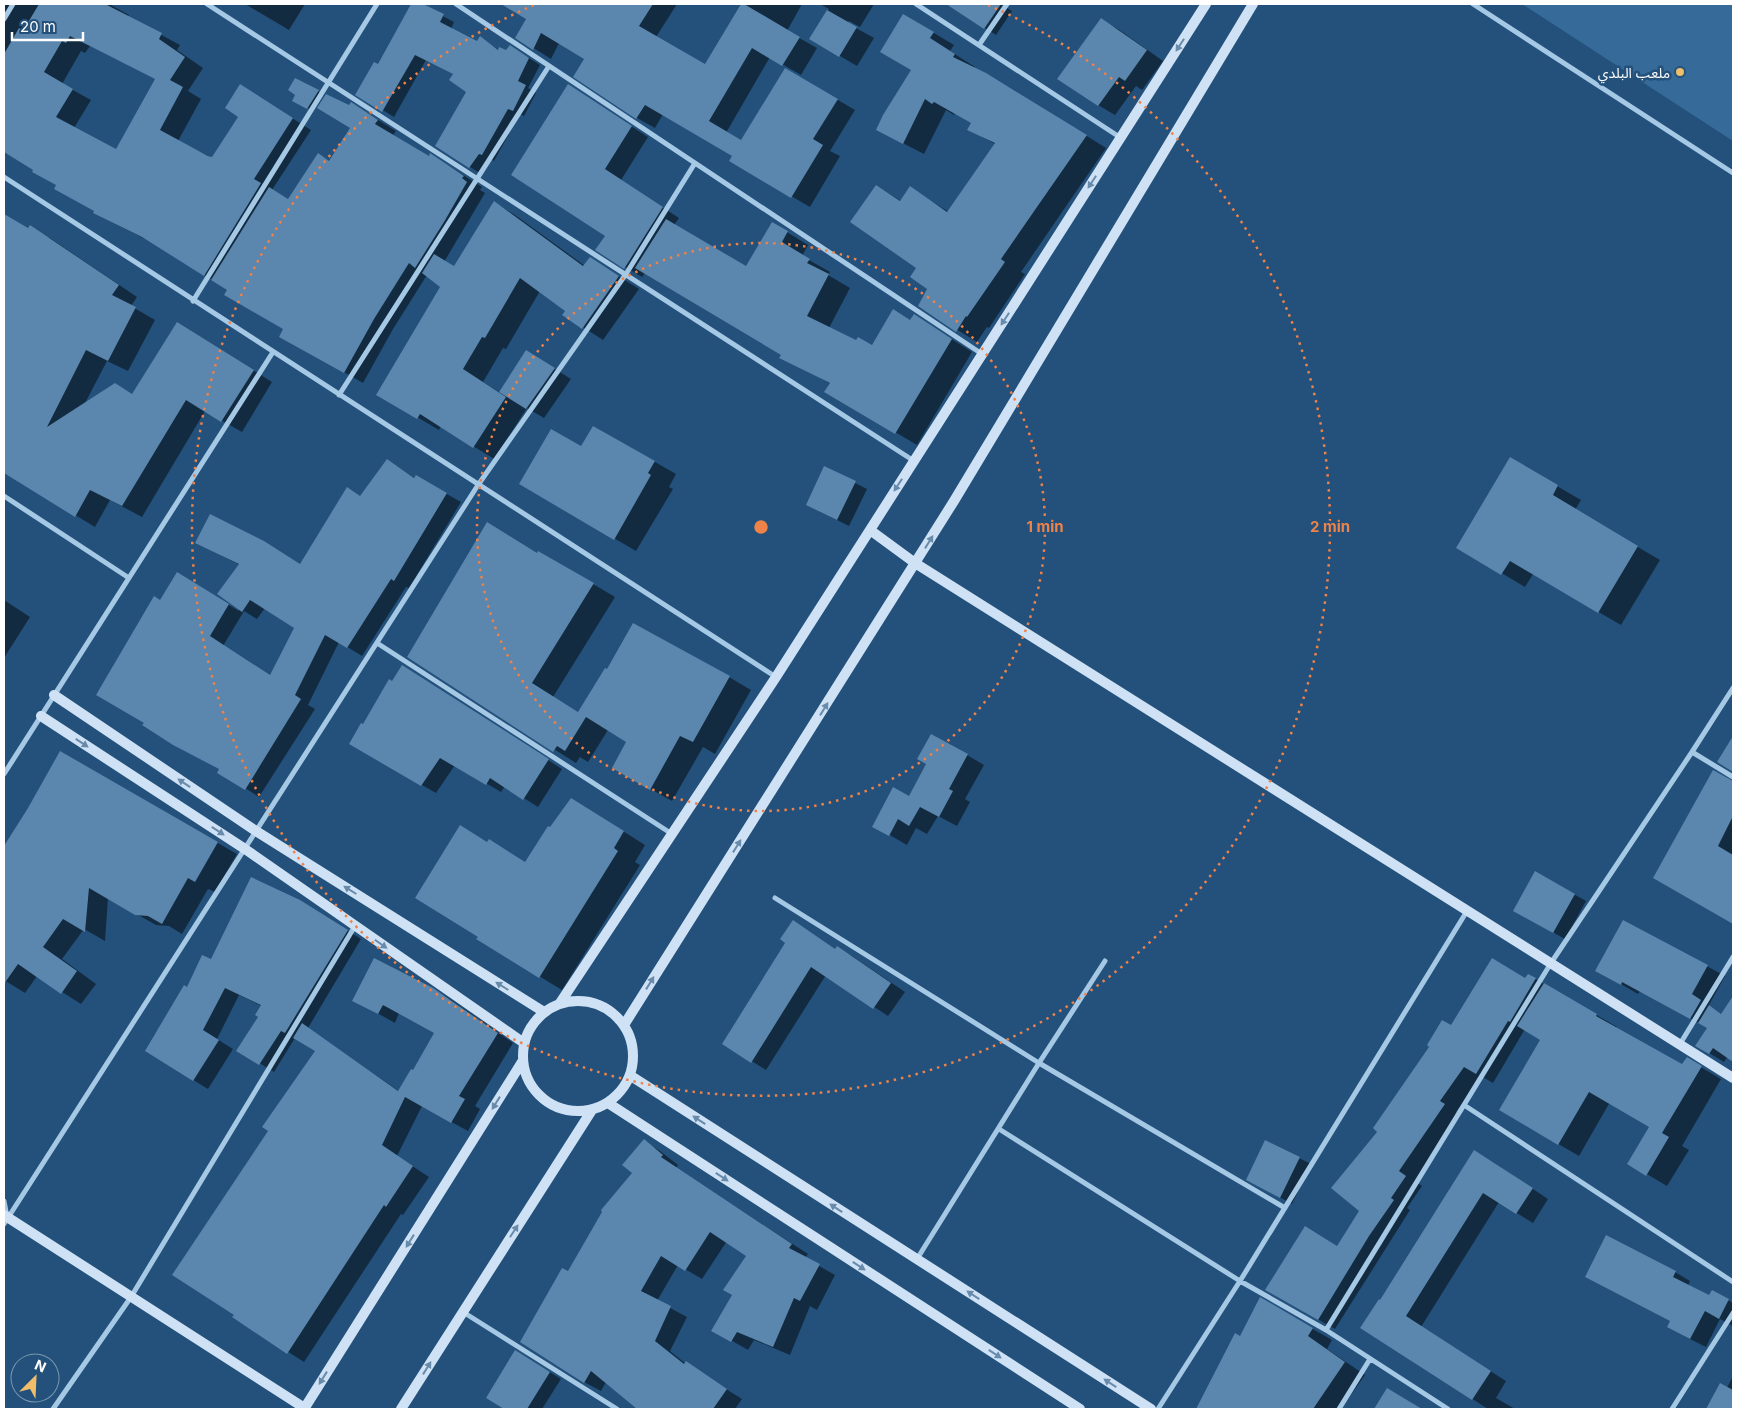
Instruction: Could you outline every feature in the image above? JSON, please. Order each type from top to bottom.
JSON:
[{"type":"street","points":[[4,20],[14,4]]},
{"type":"street","points":[[207,4],[914,461]]},
{"type":"street","points":[[193,301],[377,4]]},
{"type":"street","points":[[456,4],[982,354]]},
{"type":"street","points":[[916,4],[1121,138]]},
{"type":"street","points":[[979,45],[1007,4]]},
{"type":"street","points":[[560,1003],[776,677],[1206,4]]},
{"type":"street","points":[[624,1024],[954,502],[1253,4]]},
{"type":"street","points":[[1473,4],[1733,173]]},
{"type":"street","points":[[339,395],[550,66]]},
{"type":"street","points":[[5,1219],[478,485],[626,274],[695,163]]},
{"type":"street","points":[[4,177],[776,677]]},
{"type":"street","points":[[4,774],[273,352]]},
{"type":"street","points":[[4,496],[129,578]]},
{"type":"street","points":[[870,530],[915,563],[1733,1078]]},
{"type":"street","points":[[377,642],[672,834]]},
{"type":"street","points":[[1326,1330],[1550,963],[1733,688]]},
{"type":"street","points":[[54,695],[256,831],[544,1012]]},
{"type":"street","points":[[41,716],[245,849],[524,1043]]},
{"type":"street","points":[[1692,752],[1733,776]]},
{"type":"street","points":[[775,898],[1038,1063],[1285,1208]]},
{"type":"street","points":[[1158,1409],[1240,1281],[1467,910]]},
{"type":"street","points":[[53,1409],[131,1297],[356,926]]},
{"type":"street","points":[[1680,1044],[1733,957]]},
{"type":"street","points":[[917,1260],[1038,1063],[1105,961]]},
{"type":"street","points":[[578,1000],[596,1003],[612,1011],[624,1024],[632,1041],[634,1058],[631,1076],[622,1092],[608,1103],[592,1110],[572,1112],[554,1107],[539,1096],[528,1080],[522,1062],[524,1043],[531,1026],[544,1012],[560,1003],[578,1000]]},
{"type":"street","points":[[5,1219],[131,1297],[305,1409],[522,1062]]},
{"type":"street","points":[[631,1076],[1151,1409]]},
{"type":"street","points":[[608,1103],[1080,1409]]},
{"type":"street","points":[[1464,1105],[1733,1282]]},
{"type":"street","points":[[401,1409],[592,1110]]},
{"type":"street","points":[[999,1129],[1240,1281],[1326,1330],[1448,1409]]},
{"type":"street","points":[[4,1201],[5,1219]]},
{"type":"street","points":[[463,1312],[617,1409]]},
{"type":"street","points":[[1672,1409],[1733,1313]]},
{"type":"street","points":[[1339,1409],[1370,1359]]},
{"type":"shaded area","name":"ملعب البلدي","points":[[1522,4],[1733,4],[1733,141]]},
{"type":"building","points":[[39,4],[105,4],[162,33],[159,39],[185,57],[170,80],[183,87],[160,130],[208,156],[212,157],[238,117],[225,108],[240,84],[293,118],[254,179],[261,183],[204,276],[142,237],[93,213],[94,211],[54,189],[56,185],[32,172],[33,170],[4,152],[4,54],[19,28],[23,31]],"holes":[[[70,36],[155,79],[116,149],[56,117],[73,89],[44,72],[62,41],[66,43]]]},
{"type":"building","points":[[411,4],[423,4],[444,14],[440,22],[477,41],[480,36],[498,50],[499,47],[506,50],[510,45],[529,58],[518,81],[526,85],[513,111],[508,109],[482,155],[479,154],[469,168],[435,146],[466,92],[449,80],[453,74],[415,55],[382,112],[355,95],[374,62],[378,64]]},
{"type":"building","points":[[501,4],[653,4],[639,26],[705,64],[741,4],[744,4],[800,37],[782,66],[752,48],[709,121],[741,140],[785,68],[838,99],[813,139],[823,145],[791,198],[729,161],[732,156],[645,105],[636,119],[573,77],[584,59],[541,33],[533,50],[515,38],[526,19]]},
{"type":"building","points":[[946,4],[1001,4],[984,29]]},
{"type":"building","points":[[827,10],[857,27],[839,57],[809,39]]},
{"type":"building","points":[[903,14],[934,32],[930,38],[955,54],[953,57],[986,73],[1087,135],[1001,259],[1005,262],[956,332],[918,306],[927,289],[910,277],[916,268],[850,222],[876,185],[900,201],[910,186],[947,212],[995,143],[967,130],[971,123],[934,102],[932,104],[925,99],[903,144],[876,130],[883,115],[911,70],[880,52]]},
{"type":"building","points":[[1101,18],[1147,50],[1125,81],[1119,77],[1098,106],[1057,79]]},
{"type":"building","points":[[295,78],[319,90],[307,109],[292,101],[295,95],[288,90]]},
{"type":"building","points":[[568,84],[632,126],[605,169],[663,207],[624,269],[595,250],[605,236],[511,175]]},
{"type":"building","points":[[326,94],[349,105],[351,102],[378,120],[375,124],[429,156],[430,153],[464,176],[462,178],[467,182],[415,268],[409,263],[374,319],[344,373],[279,337],[283,329],[224,295],[227,290],[211,280],[269,187],[288,199],[318,153],[329,161],[350,128],[317,108]]},
{"type":"building","points":[[494,201],[583,266],[590,257],[619,276],[582,329],[562,315],[565,311],[520,278],[485,338],[482,337],[463,369],[506,397],[473,448],[420,414],[417,419],[376,395],[440,287],[422,273],[434,254],[454,266]]},
{"type":"building","points":[[4,214],[28,228],[30,225],[119,285],[112,295],[136,307],[108,361],[86,350],[47,427],[115,383],[132,394],[177,322],[254,370],[221,422],[186,400],[122,506],[90,490],[75,517],[4,473]]},
{"type":"building","points":[[666,219],[746,266],[772,222],[788,231],[782,242],[810,259],[807,263],[829,274],[807,316],[856,340],[858,337],[872,345],[893,309],[910,320],[914,314],[952,339],[895,434],[824,392],[830,383],[779,358],[781,355],[635,268]]},
{"type":"building","points":[[526,350],[555,368],[526,409],[499,392]]},
{"type":"building","points":[[593,426],[655,461],[648,473],[651,475],[614,540],[519,484],[551,429],[581,446]]},
{"type":"building","points":[[1510,457],[1558,485],[1553,495],[1638,546],[1598,613],[1510,561],[1501,575],[1456,548]]},
{"type":"building","points":[[387,459],[414,478],[416,475],[447,493],[394,581],[391,579],[347,648],[325,635],[295,695],[301,699],[245,790],[217,773],[219,769],[173,745],[142,725],[144,723],[96,695],[154,596],[160,600],[177,572],[229,604],[210,636],[270,675],[294,628],[250,600],[242,612],[217,594],[239,564],[195,543],[210,514],[264,541],[300,564],[347,487],[360,496]]},
{"type":"building","points":[[824,466],[856,481],[837,520],[806,505]]},
{"type":"building","points":[[487,522],[537,553],[538,551],[594,583],[532,683],[578,712],[605,668],[607,669],[633,623],[730,676],[693,742],[680,736],[650,790],[612,768],[626,742],[586,717],[565,751],[557,746],[553,752],[407,657]]},
{"type":"building","points":[[402,665],[549,759],[523,800],[490,778],[486,785],[440,758],[421,786],[349,744],[389,679],[392,681]]},
{"type":"building","points":[[931,734],[968,754],[949,789],[953,791],[939,817],[920,807],[909,826],[898,819],[889,836],[872,827],[893,787],[909,796],[926,764],[917,759]]},
{"type":"building","points":[[1733,736],[1733,772],[1717,762]]},
{"type":"building","points":[[60,751],[218,842],[195,882],[188,878],[162,924],[148,916],[135,915],[89,888],[85,932],[63,919],[43,947],[77,971],[61,994],[18,964],[4,984],[4,846]]},
{"type":"building","points":[[1713,770],[1733,781],[1733,816],[1718,846],[1733,855],[1733,924],[1653,878]]},
{"type":"building","points":[[571,798],[624,831],[614,848],[618,851],[539,978],[415,898],[460,825],[487,842],[489,839],[525,862],[548,826],[550,827]]},
{"type":"building","points":[[1535,871],[1575,894],[1553,933],[1513,911]]},
{"type":"building","points":[[251,877],[300,900],[348,930],[285,1033],[281,1031],[259,1065],[236,1051],[258,1017],[255,1015],[261,1005],[225,988],[203,1030],[219,1040],[193,1081],[145,1051],[184,985],[187,987],[202,955],[211,959]]},
{"type":"building","points":[[793,920],[835,949],[837,946],[891,983],[873,1009],[811,967],[751,1063],[722,1044],[785,943],[780,939]]},
{"type":"building","points":[[1623,920],[1708,965],[1692,994],[1701,1000],[1690,1019],[1622,982],[1621,985],[1595,971]]},
{"type":"building","points":[[374,958],[433,988],[498,1033],[459,1096],[465,1099],[451,1123],[405,1097],[382,1145],[413,1166],[386,1207],[384,1205],[287,1354],[232,1317],[234,1315],[172,1275],[268,1131],[262,1127],[315,1051],[293,1038],[302,1023],[398,1091],[411,1069],[413,1070],[434,1033],[383,1005],[378,1014],[352,1001]]},
{"type":"building","points":[[1492,958],[1525,978],[1528,974],[1536,978],[1476,1074],[1464,1067],[1440,1101],[1445,1104],[1399,1171],[1406,1176],[1391,1198],[1394,1200],[1369,1236],[1318,1320],[1265,1290],[1305,1226],[1337,1246],[1359,1211],[1331,1188],[1377,1132],[1373,1128],[1429,1047],[1427,1045],[1442,1020],[1451,1025]]},
{"type":"building","points":[[1544,983],[1597,1014],[1596,1016],[1682,1064],[1687,1057],[1702,1066],[1662,1133],[1669,1137],[1646,1176],[1627,1164],[1649,1127],[1589,1092],[1558,1145],[1499,1110],[1540,1040],[1517,1026]]},
{"type":"building","points":[[1733,996],[1733,1062],[1713,1048],[1709,1054],[1695,1046],[1707,1028],[1698,1023],[1709,1005],[1721,1014]]},
{"type":"building","points":[[644,1139],[663,1155],[661,1157],[792,1244],[789,1248],[820,1264],[800,1301],[794,1298],[773,1347],[737,1332],[731,1342],[711,1331],[732,1295],[723,1290],[746,1256],[710,1232],[685,1271],[661,1256],[641,1291],[671,1306],[655,1341],[684,1364],[686,1361],[727,1389],[713,1409],[637,1409],[591,1371],[584,1383],[520,1342],[562,1268],[568,1271],[602,1212],[601,1210],[632,1173],[622,1165]]},
{"type":"building","points":[[1265,1140],[1300,1157],[1280,1198],[1246,1180]]},
{"type":"building","points":[[1474,1150],[1533,1188],[1516,1214],[1483,1193],[1406,1316],[1491,1371],[1472,1400],[1360,1328],[1380,1300]]},
{"type":"building","points":[[1606,1235],[1676,1271],[1673,1277],[1709,1295],[1712,1290],[1729,1299],[1719,1319],[1705,1311],[1690,1339],[1667,1327],[1670,1321],[1585,1277]]},
{"type":"building","points":[[1260,1297],[1313,1328],[1308,1336],[1345,1362],[1313,1409],[1196,1409],[1235,1333],[1240,1336]]},
{"type":"building","points":[[515,1350],[550,1372],[527,1409],[504,1409],[486,1398]]},
{"type":"building","points":[[1720,1383],[1733,1390],[1733,1409],[1706,1409]]},
{"type":"building","points":[[1387,1388],[1422,1409],[1374,1409]]},
{"type":"place","name":"ملعب البلدي","points":[[1680,72]]}]
